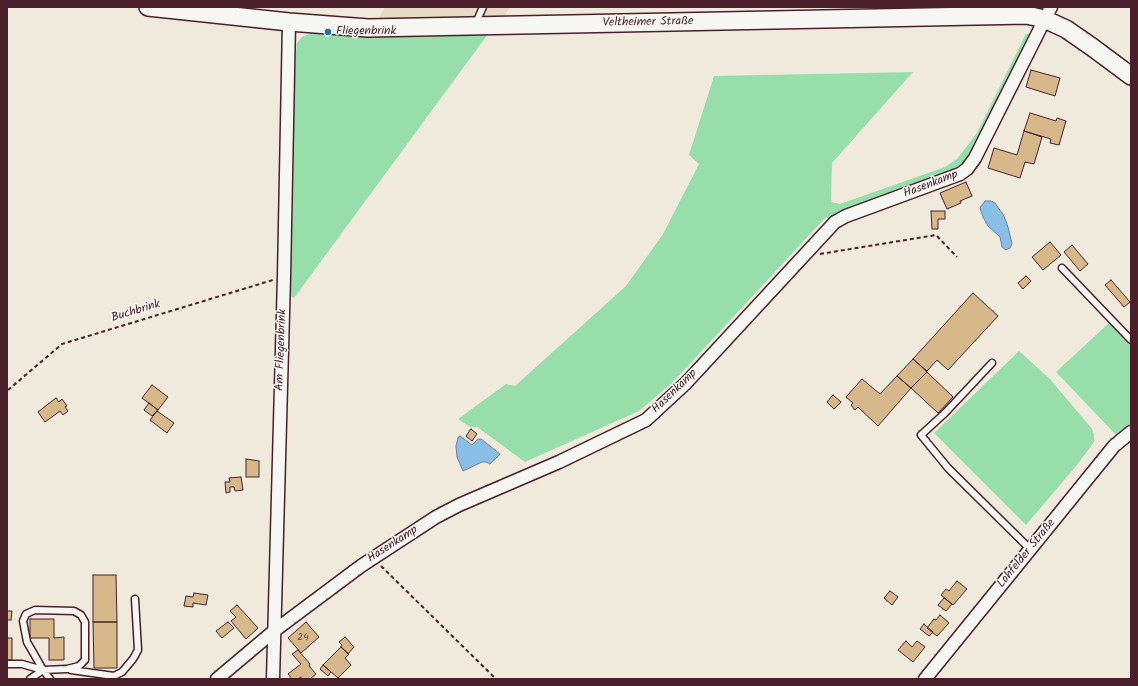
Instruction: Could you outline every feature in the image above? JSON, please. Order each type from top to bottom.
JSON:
[{"type":"main road","name":"Veltheimer Straße","points":[[148,7],[289,22],[368,28],[853,19],[1027,15],[1048,13],[1072,34],[1131,76]]},
{"type":"street","name":"Hasenkamp","points":[[218,679],[274,631],[361,566],[436,517],[459,505],[560,462],[646,420],[686,383],[835,222],[846,216],[960,174],[968,169],[975,158],[1048,13]]},
{"type":"street","name":"Am Fliegenbrink","points":[[273,679],[289,22]]},
{"type":"street","name":"Lohfelder Straße","points":[[925,679],[1114,446],[1131,432]]},
{"type":"lane","points":[[474,26],[483,7]]},
{"type":"lane","points":[[1062,268],[1131,340]]},
{"type":"lane","points":[[992,363],[945,413],[921,435],[948,468],[1031,550]]},
{"type":"lane","points":[[7,664],[22,664],[43,670],[67,669],[114,676],[122,672],[133,659],[138,650],[135,599]]},
{"type":"lane","points":[[50,679],[27,642],[23,621],[26,614],[35,610],[74,611],[81,615],[85,622],[85,660],[79,666],[67,669]]},
{"type":"lane","points":[[30,679],[43,670]]},
{"type":"path","points":[[806,253],[813,256],[936,235],[957,256]]},
{"type":"path","name":"Buchbrink","points":[[8,390],[62,344],[284,276]]},
{"type":"path","points":[[372,559],[384,568],[496,679]]},
{"type":"shaded area","points":[[385,7],[510,7],[505,15],[500,29],[377,22]]},
{"type":"green space","points":[[311,33],[367,36],[488,34],[294,298],[288,295],[296,52],[297,43],[302,37]]},
{"type":"green space","points":[[1026,34],[1033,34],[965,167],[831,222],[826,217],[672,383],[639,411],[525,462],[477,427],[470,427],[458,419],[506,384],[515,386],[626,286],[663,234],[699,164],[689,155],[714,76],[913,72],[832,163],[831,202],[840,204],[945,167],[957,159],[977,133]]},
{"type":"green space","points":[[1109,323],[1131,346],[1131,426],[1118,437],[1056,372]]},
{"type":"green space","points":[[1019,351],[1050,379],[1092,429],[1094,434],[1094,442],[1077,465],[1026,525],[934,433]]},
{"type":"water","points":[[985,201],[995,203],[1004,216],[1012,244],[1010,248],[1006,250],[1002,247],[1000,237],[988,226],[983,217],[980,208]]},
{"type":"water","points":[[460,436],[472,445],[478,439],[481,439],[500,454],[490,464],[482,462],[463,471],[457,457],[456,446]]},
{"type":"building","points":[[1031,70],[1060,78],[1055,96],[1026,87]]},
{"type":"building","points":[[1030,113],[1056,121],[1057,118],[1066,121],[1059,145],[1050,143],[1051,139],[1024,131]]},
{"type":"building","points":[[1024,131],[1042,137],[1034,164],[1025,162],[1020,178],[988,168],[994,148],[1017,155]]},
{"type":"building","points":[[966,182],[972,196],[947,209],[940,193]]},
{"type":"building","points":[[931,211],[945,211],[945,219],[938,219],[938,229],[932,229]]},
{"type":"building","points":[[1050,242],[1061,255],[1043,270],[1032,257]]},
{"type":"building","points":[[1072,245],[1088,264],[1080,271],[1064,252]]},
{"type":"building","points":[[1026,276],[1031,281],[1023,289],[1018,283]]},
{"type":"building","points":[[1111,280],[1130,302],[1124,307],[1105,285]]},
{"type":"building","points":[[973,293],[998,316],[948,370],[937,360],[927,371],[913,359]]},
{"type":"building","points":[[913,359],[927,372],[911,388],[897,376]]},
{"type":"building","points":[[927,372],[953,397],[938,413],[911,388]]},
{"type":"building","points":[[897,376],[911,388],[878,426],[858,407],[855,410],[851,405],[853,403],[846,397],[862,379],[880,394]]},
{"type":"building","points":[[152,385],[168,397],[158,410],[142,398]]},
{"type":"building","points":[[833,395],[841,402],[834,409],[827,402]]},
{"type":"building","points":[[56,398],[59,402],[62,399],[67,406],[65,407],[68,411],[63,415],[60,411],[45,422],[38,412]]},
{"type":"building","points":[[149,403],[158,410],[152,416],[144,410]]},
{"type":"building","points":[[157,411],[174,423],[167,433],[150,420]]},
{"type":"building","points":[[471,429],[477,434],[472,441],[466,436]]},
{"type":"building","points":[[246,459],[259,461],[259,477],[246,477]]},
{"type":"building","points":[[241,477],[243,490],[235,491],[234,487],[230,487],[230,492],[226,493],[225,482],[230,482],[229,478]]},
{"type":"building","points":[[93,575],[116,575],[117,622],[93,622]]},
{"type":"building","points":[[957,581],[967,589],[953,605],[941,595],[946,589],[949,591]]},
{"type":"building","points":[[890,591],[898,597],[892,605],[884,598]]},
{"type":"building","points":[[194,593],[208,595],[206,605],[193,603],[193,607],[184,606],[186,596],[193,597]]},
{"type":"building","points":[[944,598],[952,604],[946,611],[938,605]]},
{"type":"building","points":[[237,605],[258,628],[246,639],[231,621],[236,617],[230,611]]},
{"type":"building","points":[[7,611],[12,611],[11,620],[7,620]]},
{"type":"building","points":[[940,615],[949,623],[937,636],[927,628],[934,619],[936,620]]},
{"type":"building","points":[[30,619],[54,619],[54,638],[64,637],[64,660],[49,660],[49,638],[30,638]]},
{"type":"building","points":[[93,622],[117,622],[117,668],[94,668]]},
{"type":"building","points":[[228,622],[234,628],[222,638],[216,631]]},
{"type":"building","points":[[306,622],[319,637],[301,653],[288,638]]},
{"type":"building","points":[[924,624],[933,632],[929,636],[920,629]]},
{"type":"building","points":[[345,637],[354,647],[348,654],[341,647],[342,645],[339,642]]},
{"type":"building","points":[[7,638],[12,638],[12,660],[7,660]]},
{"type":"building","points":[[906,641],[912,647],[917,641],[925,647],[913,662],[898,650]]},
{"type":"building","points":[[341,647],[349,654],[345,658],[351,665],[338,678],[323,665]]},
{"type":"building","points":[[298,650],[316,674],[310,679],[303,679],[301,677],[298,679],[292,679],[288,674],[301,664],[292,654]]},
{"type":"building","points":[[323,665],[331,672],[328,676],[320,669]]},
{"type":"place","name":"Fliegenbrink","points":[[328,32]]}]
